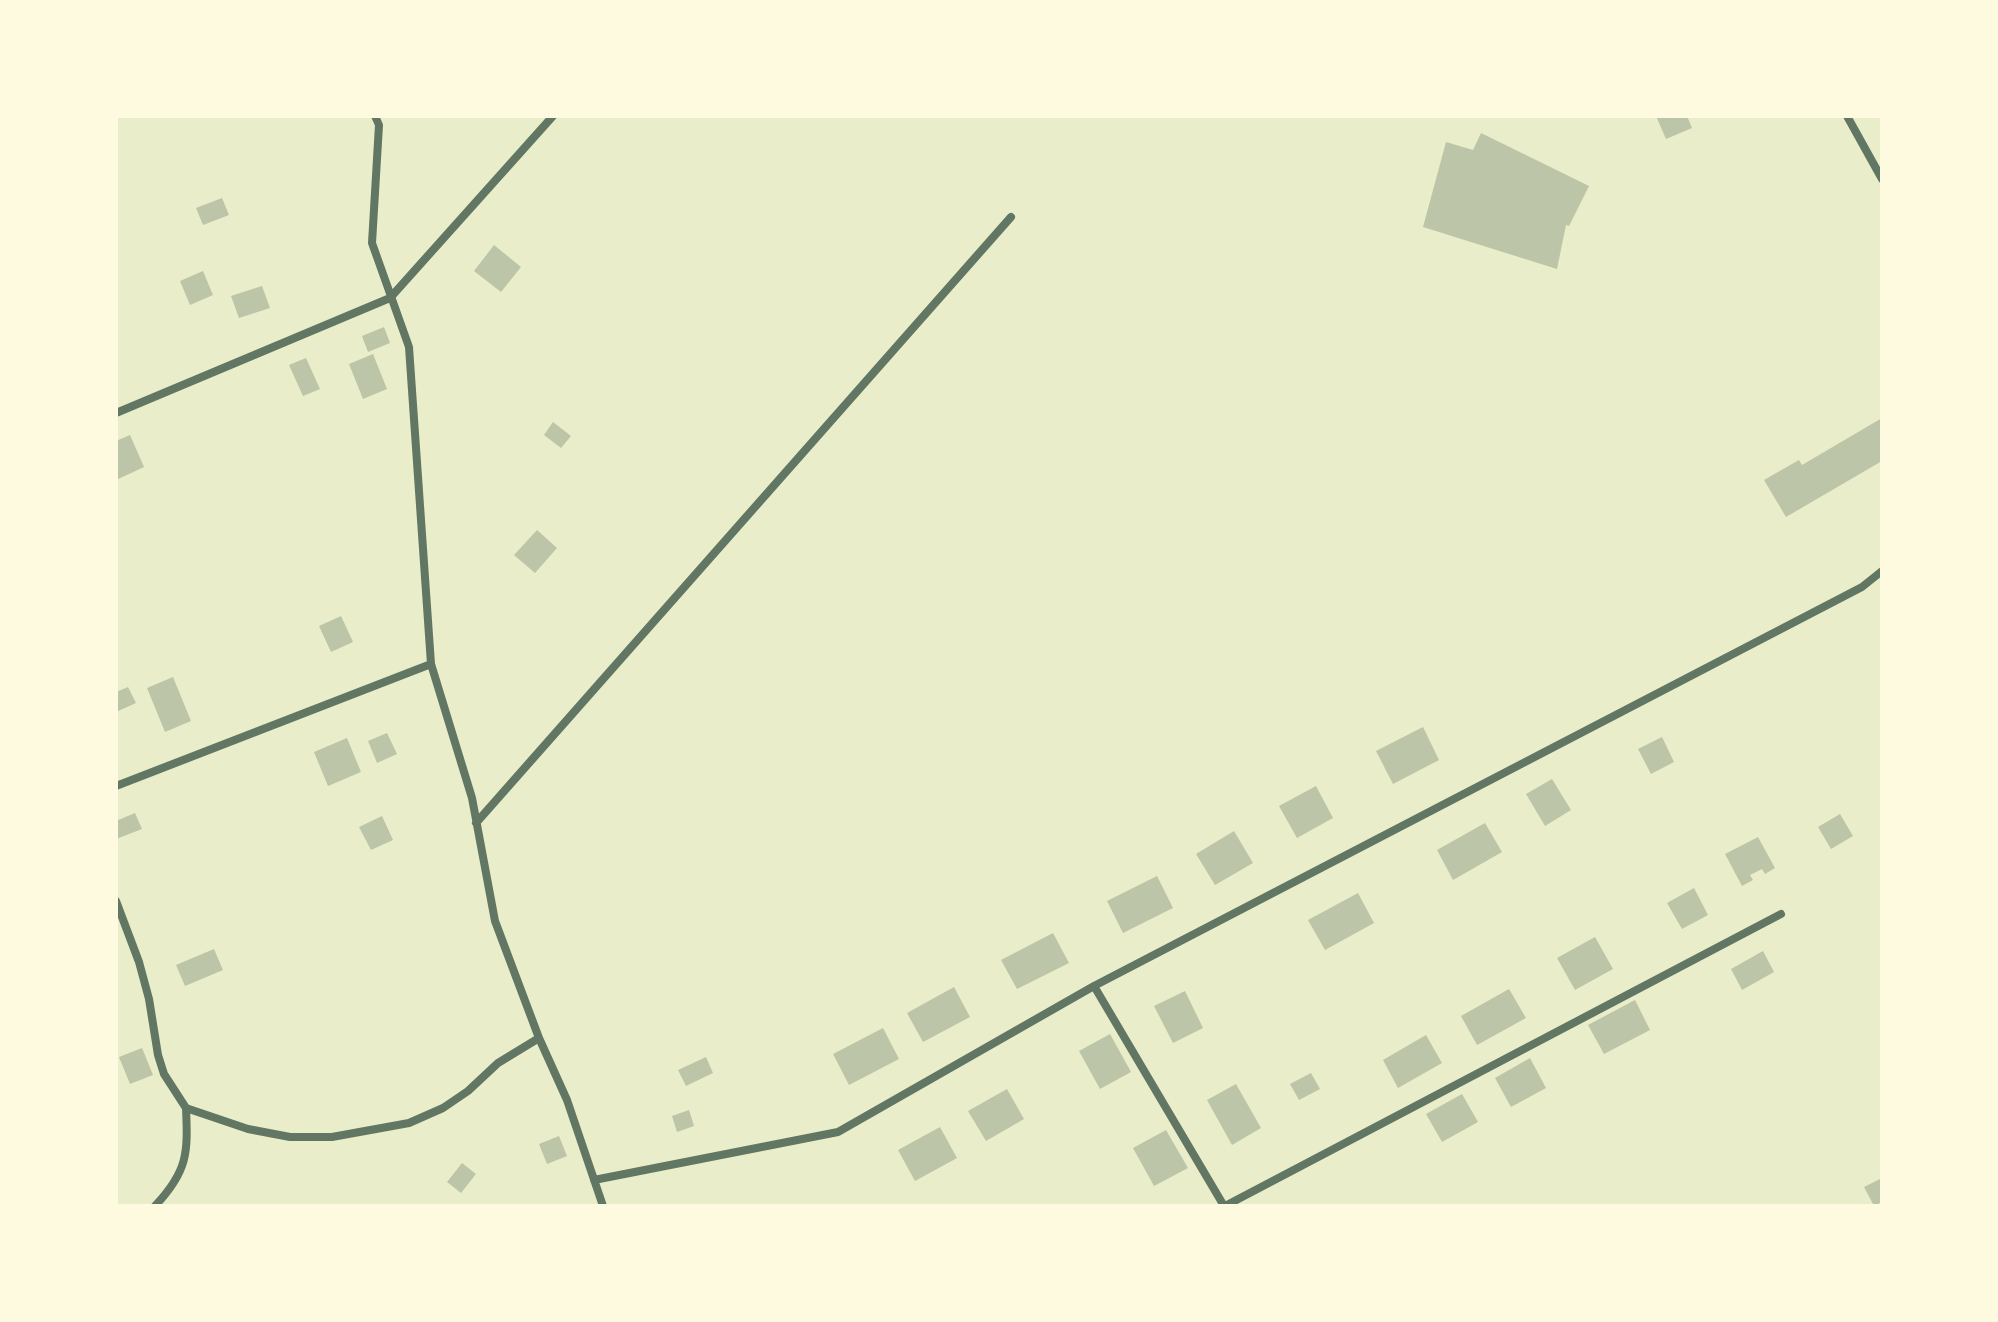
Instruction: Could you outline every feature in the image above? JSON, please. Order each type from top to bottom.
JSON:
[{"type":"street","points":[[375,116],[379,125],[372,243],[409,347],[431,664],[472,798],[495,921],[539,1038],[567,1100],[603,1206]]},
{"type":"street","points":[[116,413],[390,298],[553,116]]},
{"type":"street","points":[[1847,116],[1882,179]]},
{"type":"street","points":[[476,823],[1011,217]]},
{"type":"street","points":[[594,1180],[838,1132],[1094,986],[1862,587],[1882,571]]},
{"type":"street","points":[[116,786],[431,664]]},
{"type":"street","points":[[116,901],[145,987],[164,1074],[186,1108],[187,1150],[175,1185],[155,1206]]},
{"type":"street","points":[[1094,986],[1224,1206],[1781,914]]},
{"type":"street","points":[[186,1108],[248,1129],[290,1137],[332,1137],[409,1123],[443,1108],[468,1091],[498,1063],[539,1038]]},
{"type":"building","points":[[1656,116],[1687,116],[1692,128],[1666,139]]},
{"type":"building","points":[[1481,133],[1589,186],[1569,226],[1566,225],[1557,269],[1423,227],[1446,142],[1473,150]]},
{"type":"building","points":[[222,198],[229,215],[203,225],[196,208]]},
{"type":"building","points":[[494,245],[521,267],[501,292],[474,271]]},
{"type":"building","points":[[203,271],[213,295],[190,305],[180,281]]},
{"type":"building","points":[[262,286],[270,308],[239,318],[231,296]]},
{"type":"building","points":[[384,327],[390,343],[368,352],[362,336]]},
{"type":"building","points":[[373,354],[387,389],[363,399],[349,364]]},
{"type":"building","points":[[306,358],[320,389],[303,396],[289,365]]},
{"type":"building","points":[[1882,418],[1882,461],[1786,517],[1764,480],[1799,460],[1802,465]]},
{"type":"building","points":[[553,422],[571,436],[561,448],[544,435]]},
{"type":"building","points":[[130,435],[144,467],[116,480],[116,441]]},
{"type":"building","points":[[537,530],[557,548],[535,573],[514,555]]},
{"type":"building","points":[[341,616],[353,642],[331,652],[319,626]]},
{"type":"building","points":[[173,677],[191,721],[165,732],[147,688]]},
{"type":"building","points":[[128,687],[136,703],[116,712],[116,692]]},
{"type":"building","points":[[1423,727],[1439,760],[1393,784],[1376,751]]},
{"type":"building","points":[[387,733],[397,754],[377,763],[368,741]]},
{"type":"building","points":[[1662,737],[1674,762],[1651,774],[1638,749]]},
{"type":"building","points":[[347,738],[361,772],[328,786],[314,752]]},
{"type":"building","points":[[1552,779],[1571,810],[1545,826],[1526,794]]},
{"type":"building","points":[[1316,786],[1333,818],[1297,838],[1279,806]]},
{"type":"building","points":[[135,813],[142,829],[116,839],[116,821]]},
{"type":"building","points":[[1840,814],[1853,836],[1831,849],[1818,827]]},
{"type":"building","points":[[382,816],[393,840],[371,850],[359,827]]},
{"type":"building","points":[[1485,823],[1502,852],[1453,880],[1437,850]]},
{"type":"building","points":[[1234,831],[1253,863],[1215,885],[1196,854]]},
{"type":"building","points":[[1758,837],[1775,868],[1765,874],[1762,869],[1750,875],[1753,880],[1742,886],[1725,854]]},
{"type":"building","points":[[1157,876],[1173,908],[1123,933],[1107,901]]},
{"type":"building","points":[[1694,888],[1708,915],[1682,929],[1667,903]]},
{"type":"building","points":[[1358,893],[1374,923],[1325,950],[1308,920]]},
{"type":"building","points":[[1053,933],[1069,963],[1017,989],[1001,960]]},
{"type":"building","points":[[1595,937],[1613,969],[1575,990],[1557,958]]},
{"type":"building","points":[[214,949],[223,970],[185,986],[176,965]]},
{"type":"building","points":[[1763,951],[1774,972],[1742,990],[1731,969]]},
{"type":"building","points":[[954,987],[970,1017],[923,1042],[907,1013]]},
{"type":"building","points":[[1509,989],[1526,1018],[1477,1045],[1461,1016]]},
{"type":"building","points":[[1185,991],[1203,1028],[1173,1043],[1154,1006]]},
{"type":"building","points":[[1635,1000],[1650,1030],[1604,1054],[1588,1025]]},
{"type":"building","points":[[883,1028],[899,1059],[849,1085],[833,1054]]},
{"type":"building","points":[[1110,1034],[1131,1072],[1100,1089],[1079,1051]]},
{"type":"building","points":[[1426,1035],[1442,1063],[1398,1088],[1383,1060]]},
{"type":"building","points":[[142,1048],[153,1075],[130,1084],[119,1057]]},
{"type":"building","points":[[706,1057],[713,1073],[686,1086],[678,1070]]},
{"type":"building","points":[[1530,1058],[1546,1088],[1511,1107],[1495,1078]]},
{"type":"building","points":[[1311,1073],[1320,1089],[1299,1100],[1290,1084]]},
{"type":"building","points":[[1236,1084],[1261,1128],[1232,1145],[1207,1100]]},
{"type":"building","points":[[1007,1089],[1024,1119],[986,1141],[968,1111]]},
{"type":"building","points":[[1462,1094],[1478,1122],[1442,1142],[1426,1114]]},
{"type":"building","points":[[689,1110],[694,1126],[677,1132],[672,1116]]},
{"type":"building","points":[[940,1127],[957,1158],[915,1181],[898,1150]]},
{"type":"building","points":[[1166,1130],[1188,1168],[1154,1186],[1133,1148]]},
{"type":"building","points":[[559,1136],[567,1156],[547,1164],[539,1144]]},
{"type":"building","points":[[462,1163],[476,1174],[461,1193],[447,1182]]},
{"type":"building","points":[[1882,1178],[1882,1202],[1874,1206],[1864,1187]]}]
